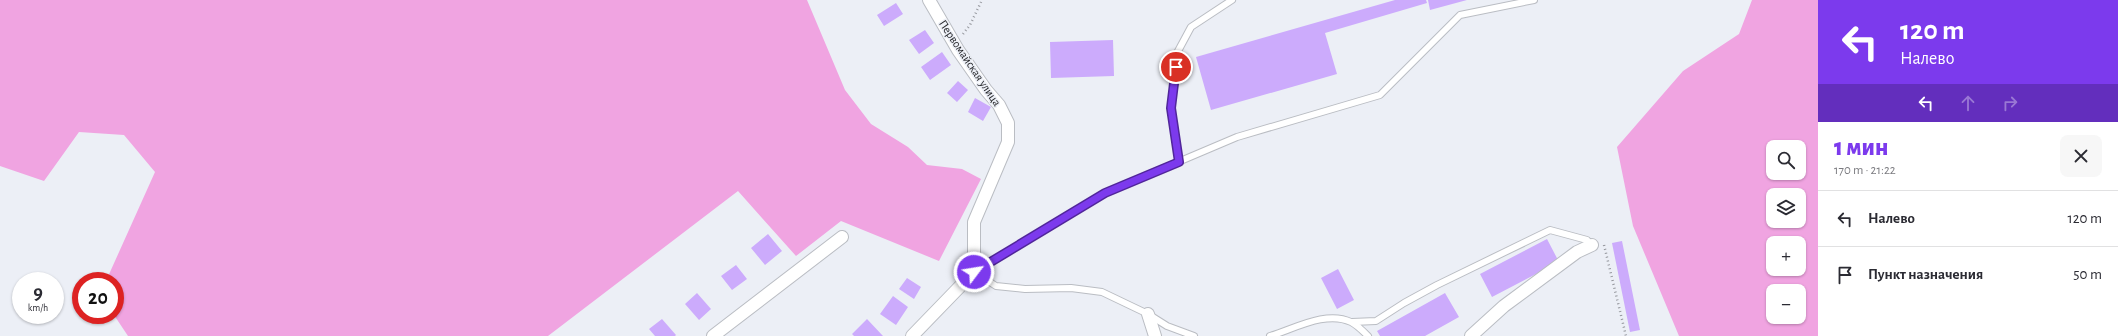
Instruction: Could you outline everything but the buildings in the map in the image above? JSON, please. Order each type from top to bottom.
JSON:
[{"type":"street","name":"Первомайская улица","points":[[929,0],[955,44],[986,90],[999,105],[1008,123],[1008,142],[974,222],[974,272]]},
{"type":"street","points":[[713,336],[842,237]]},
{"type":"street","points":[[1471,336],[1504,306],[1577,252],[1592,245]]},
{"type":"street","points":[[912,336],[974,272]]},
{"type":"street","points":[[1148,314],[1155,336]]},
{"type":"lane","points":[[1179,162],[1171,108],[1177,53],[1191,27],[1232,0]]},
{"type":"lane","points":[[1194,336],[1167,326],[1148,314],[1102,292],[1071,288],[1025,289],[996,286],[974,272],[1105,193],[1238,137],[1380,95],[1460,15],[1534,0]]},
{"type":"lane","points":[[1270,336],[1317,321],[1338,317],[1352,322],[1376,322],[1404,303],[1436,285],[1550,230],[1587,240],[1592,245]]},
{"type":"lane","points":[[1352,322],[1368,336]]},
{"type":"path","points":[[955,44],[970,25],[982,0]]},
{"type":"path","points":[[1592,245],[1604,245],[1626,336]]},
{"type":"shaded area","points":[[0,0],[807,0],[845,90],[871,124],[908,147],[927,165],[962,169],[981,179],[939,261],[841,221],[796,256],[738,191],[548,336],[128,336],[120,324],[124,324],[124,272],[110,272],[155,172],[124,135],[79,132],[44,181],[0,166]]},
{"type":"shaded area","points":[[1752,0],[1818,0],[1818,336],[1679,336],[1633,226],[1617,147],[1683,71],[1739,34]]},
{"type":"route","points":[[974,272],[1105,193],[1179,162],[1171,108],[1176,67]]}]
